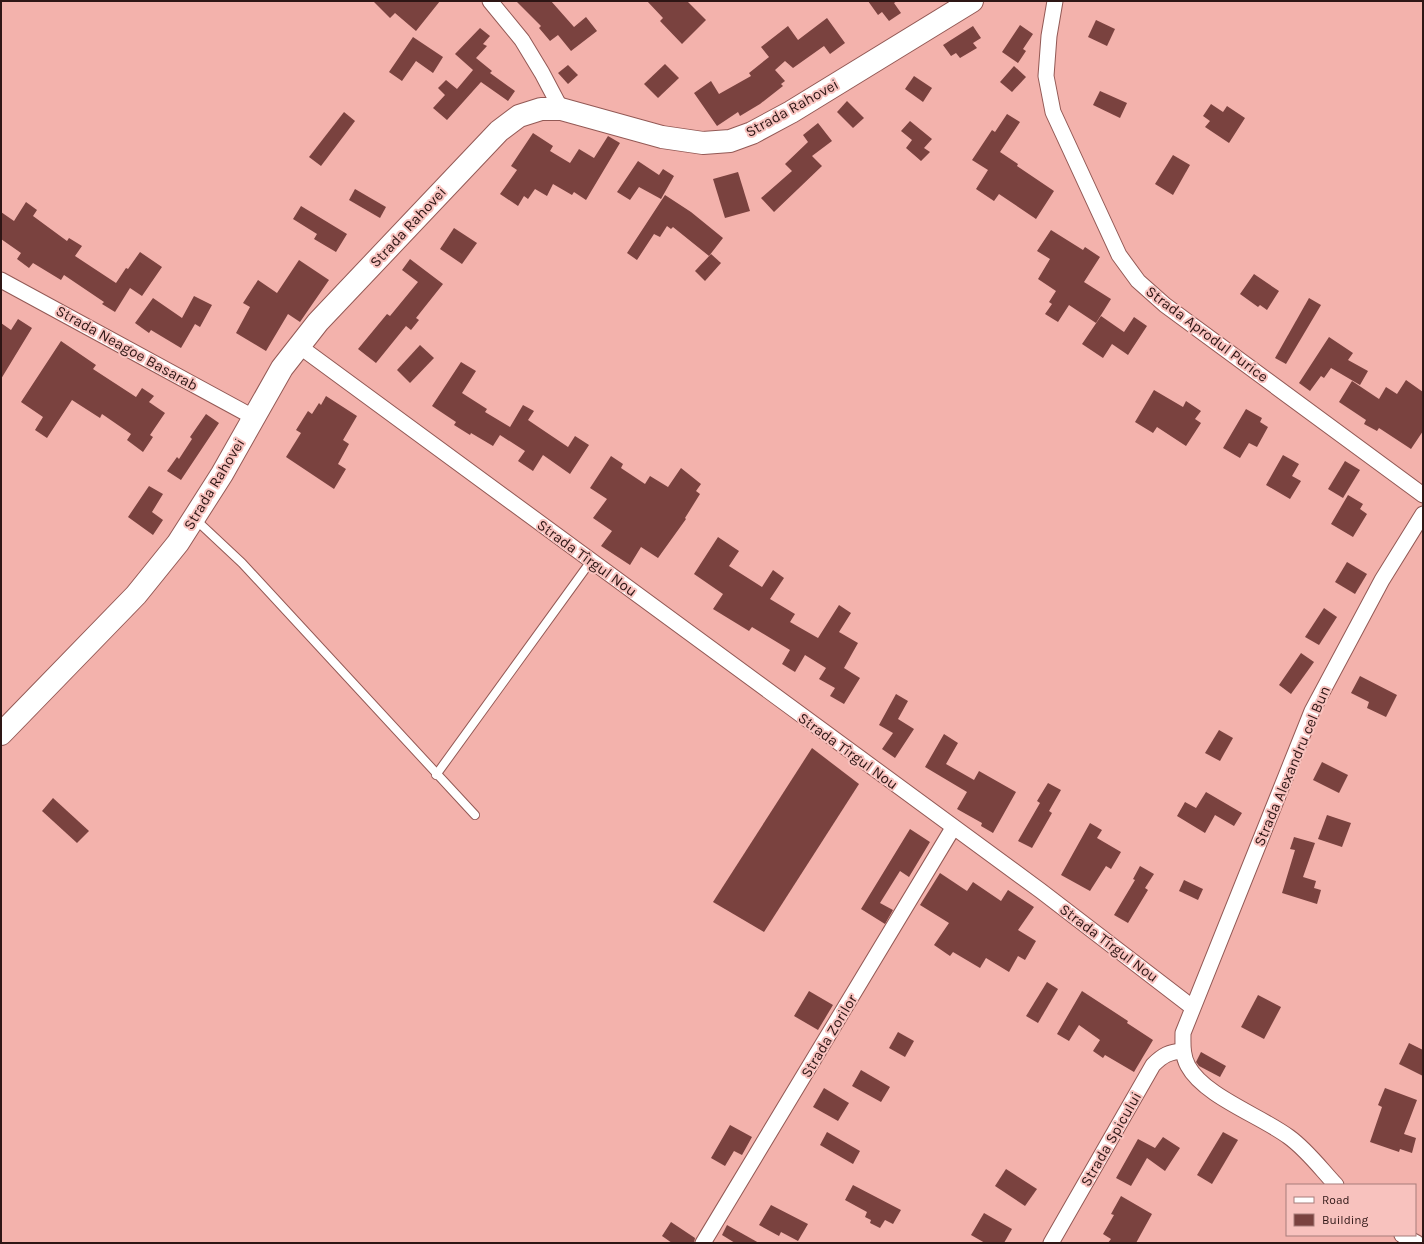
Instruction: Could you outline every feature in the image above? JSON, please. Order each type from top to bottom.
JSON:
[{"type":"main road","name":"Strada Rahovei","points":[[1,734],[136,596],[178,543],[222,474],[282,368],[318,322],[499,131],[519,116],[542,109],[561,109],[662,137],[702,143],[730,141],[752,133],[791,112],[972,1]]},
{"type":"street","points":[[490,1],[522,40],[561,109]]},
{"type":"street","name":"Strada Aprodul Purice","points":[[1055,1],[1049,36],[1046,76],[1053,112],[1102,222],[1119,255],[1126,265],[1138,281],[1165,305],[1423,496]]},
{"type":"street","name":"Strada Neagoe Basarab","points":[[1,280],[253,417]]},
{"type":"street","name":"Strada Tîrgul Nou","points":[[299,346],[1041,892],[1192,1007]]},
{"type":"street","name":"Strada Alexandru cel Bun","points":[[1192,1007],[1312,711],[1382,580],[1423,514]]},
{"type":"street","name":"Strada Zorilor","points":[[703,1243],[953,828]]},
{"type":"street","points":[[1192,1007],[1183,1033],[1183,1051],[1187,1065],[1196,1077],[1212,1090],[1289,1136],[1307,1153],[1335,1184]]},
{"type":"street","name":"Strada Spicului","points":[[1051,1243],[1153,1066],[1162,1056],[1183,1051]]},
{"type":"street","points":[[1404,1236],[1417,1243]]},
{"type":"lane","points":[[194,518],[242,563],[474,815]]},
{"type":"lane","points":[[436,775],[591,561]]},
{"type":"building","points":[[373,1],[440,1],[416,31],[395,13],[390,18]]},
{"type":"building","points":[[516,1],[551,1],[574,27],[586,17],[597,31],[571,51],[558,35],[550,41],[539,28],[541,26]]},
{"type":"building","points":[[647,1],[687,1],[706,20],[682,44],[660,21],[663,18]]},
{"type":"building","points":[[868,1],[897,1],[894,3],[901,13],[889,21],[882,12],[878,15]]},
{"type":"building","points":[[827,18],[845,43],[830,54],[824,46],[793,68],[785,61],[775,70],[785,81],[781,84],[783,86],[760,104],[740,116],[738,112],[717,126],[694,93],[711,81],[719,94],[751,76],[749,73],[769,57],[761,47],[788,26],[798,40]]},
{"type":"building","points":[[1096,20],[1115,29],[1107,46],[1088,37]]},
{"type":"building","points":[[1020,25],[1033,34],[1023,49],[1026,51],[1018,63],[1002,52]]},
{"type":"building","points":[[973,26],[981,38],[973,43],[977,48],[960,58],[956,53],[951,56],[943,45]]},
{"type":"building","points":[[480,28],[490,36],[483,44],[487,46],[476,58],[492,71],[490,73],[515,91],[508,101],[481,82],[447,120],[433,108],[445,95],[438,88],[446,80],[457,89],[473,70],[455,54]]},
{"type":"building","points":[[413,37],[443,57],[433,73],[416,61],[402,81],[389,72]]},
{"type":"building","points":[[665,64],[679,78],[658,98],[644,84]]},
{"type":"building","points":[[568,65],[578,75],[568,84],[558,73]]},
{"type":"building","points":[[1014,66],[1026,77],[1012,92],[1000,82]]},
{"type":"building","points":[[914,76],[932,88],[923,102],[905,89]]},
{"type":"building","points":[[1100,91],[1127,103],[1120,118],[1093,105]]},
{"type":"building","points":[[847,101],[864,118],[853,128],[837,112]]},
{"type":"building","points":[[1211,104],[1223,112],[1227,106],[1245,118],[1229,143],[1205,127],[1210,121],[1203,116]]},
{"type":"building","points":[[344,112],[355,121],[321,166],[309,157]]},
{"type":"building","points":[[1007,114],[1020,122],[1000,152],[1018,164],[1017,166],[1054,191],[1036,219],[999,194],[994,201],[976,189],[988,170],[972,160],[992,130],[995,132]]},
{"type":"building","points":[[910,121],[932,139],[924,148],[930,152],[921,161],[906,148],[912,140],[901,131]]},
{"type":"building","points":[[818,123],[832,141],[812,156],[822,166],[774,212],[761,198],[792,171],[785,164],[808,142],[803,135]]},
{"type":"building","points":[[533,133],[553,146],[550,151],[570,163],[579,149],[594,158],[608,136],[620,143],[586,200],[574,192],[572,195],[553,184],[547,196],[535,189],[528,199],[524,196],[518,206],[500,194],[517,170],[511,166]]},
{"type":"building","points":[[1173,155],[1190,165],[1173,195],[1155,184]]},
{"type":"building","points":[[638,161],[659,175],[663,169],[674,176],[661,199],[639,187],[630,200],[617,192]]},
{"type":"building","points":[[738,172],[750,211],[725,218],[713,179]]},
{"type":"building","points":[[355,189],[386,207],[380,218],[349,200]]},
{"type":"building","points":[[665,195],[691,212],[723,238],[709,256],[673,227],[671,229],[667,226],[660,237],[654,234],[637,260],[627,253]]},
{"type":"building","points":[[26,202],[37,210],[33,216],[67,241],[69,238],[82,246],[75,256],[116,283],[126,268],[128,269],[140,252],[162,267],[142,296],[130,288],[115,312],[102,304],[104,302],[64,275],[61,280],[33,263],[29,268],[17,259],[21,253],[1,239],[1,212],[14,221]]},
{"type":"building","points":[[301,206],[347,234],[336,252],[314,239],[317,234],[293,219]]},
{"type":"building","points":[[454,228],[477,243],[462,264],[440,249]]},
{"type":"building","points":[[1051,230],[1083,250],[1085,247],[1100,257],[1084,282],[1111,299],[1096,323],[1069,305],[1058,322],[1045,314],[1052,304],[1049,302],[1056,291],[1038,279],[1050,259],[1037,251]]},
{"type":"building","points":[[711,254],[721,263],[705,281],[695,271]]},
{"type":"building","points":[[410,259],[443,284],[416,318],[419,320],[411,330],[406,326],[376,363],[358,349],[387,314],[390,316],[418,282],[402,270]]},
{"type":"building","points":[[299,260],[329,280],[300,322],[288,314],[266,351],[236,333],[250,307],[243,303],[258,280],[277,293]]},
{"type":"building","points":[[1254,274],[1279,291],[1267,310],[1260,305],[1258,307],[1240,294]]},
{"type":"building","points":[[194,296],[212,305],[200,327],[195,324],[181,348],[151,330],[149,333],[135,323],[153,298],[182,318]]},
{"type":"building","points":[[1309,298],[1321,305],[1286,364],[1275,358]]},
{"type":"building","points":[[1101,316],[1124,332],[1134,317],[1147,326],[1128,355],[1112,344],[1103,358],[1082,344]]},
{"type":"building","points":[[18,319],[32,328],[1,379],[1,323],[11,330]]},
{"type":"building","points":[[1329,337],[1353,353],[1348,360],[1368,371],[1360,385],[1331,368],[1324,378],[1321,376],[1310,391],[1299,383]]},
{"type":"building","points":[[61,341],[96,365],[93,369],[136,397],[142,388],[154,396],[149,402],[165,413],[150,435],[153,437],[143,452],[127,440],[131,434],[102,414],[100,418],[72,400],[47,438],[35,430],[43,417],[21,402]]},
{"type":"building","points":[[420,345],[434,358],[410,383],[397,370]]},
{"type":"building","points":[[461,362],[476,371],[462,393],[487,409],[485,412],[510,427],[523,405],[534,411],[528,420],[568,447],[575,436],[589,445],[570,474],[543,455],[533,471],[518,461],[525,451],[500,435],[493,446],[471,433],[470,435],[454,425],[456,422],[432,406]]},
{"type":"building","points":[[1406,380],[1423,392],[1423,431],[1411,449],[1379,428],[1377,431],[1364,424],[1366,420],[1339,402],[1352,381],[1379,399],[1386,387],[1397,394]]},
{"type":"building","points":[[1154,390],[1183,407],[1186,401],[1201,411],[1195,419],[1201,423],[1186,446],[1157,427],[1153,433],[1135,422]]},
{"type":"building","points":[[326,396],[357,416],[343,440],[349,444],[338,464],[346,469],[334,489],[286,457],[301,433],[296,430],[308,411],[312,414],[319,403],[321,405]]},
{"type":"building","points":[[1246,409],[1262,418],[1260,422],[1268,427],[1257,447],[1249,443],[1240,458],[1223,448]]},
{"type":"building","points":[[206,414],[219,423],[181,480],[167,471],[177,457],[179,459],[192,439],[190,437]]},
{"type":"building","points":[[1283,455],[1299,464],[1292,476],[1301,481],[1290,499],[1266,485]]},
{"type":"building","points":[[611,456],[623,464],[621,468],[645,484],[650,476],[668,487],[681,468],[701,484],[696,491],[700,494],[685,518],[686,519],[658,558],[641,547],[630,565],[601,546],[612,531],[593,518],[607,499],[590,488]]},
{"type":"building","points":[[1345,461],[1360,470],[1343,498],[1328,489]]},
{"type":"building","points":[[149,486],[163,494],[152,512],[163,520],[153,535],[128,517]]},
{"type":"building","points":[[1348,495],[1363,504],[1360,509],[1367,514],[1353,537],[1331,524]]},
{"type":"building","points":[[718,537],[739,551],[729,566],[762,587],[773,570],[784,578],[770,599],[795,614],[790,622],[818,638],[839,605],[851,613],[839,632],[858,643],[844,668],[860,678],[844,704],[830,696],[835,688],[819,679],[826,668],[805,655],[795,672],[782,664],[790,650],[752,627],[749,631],[713,609],[723,594],[694,574]]},
{"type":"building","points":[[1347,562],[1367,574],[1355,594],[1335,582]]},
{"type":"building","points":[[1324,608],[1337,617],[1319,645],[1305,637]]},
{"type":"building","points":[[1301,653],[1314,662],[1291,694],[1279,685]]},
{"type":"building","points":[[1360,676],[1397,695],[1386,717],[1367,708],[1369,702],[1351,693]]},
{"type":"building","points":[[896,694],[908,701],[898,719],[914,729],[895,758],[882,749],[893,733],[879,725]]},
{"type":"building","points":[[1219,730],[1233,738],[1220,761],[1205,753]]},
{"type":"building","points":[[944,734],[958,743],[946,764],[974,780],[979,771],[1016,792],[993,833],[981,826],[982,823],[957,809],[967,792],[925,767]]},
{"type":"building","points":[[812,748],[859,784],[764,932],[713,902]]},
{"type":"building","points":[[1322,762],[1348,775],[1339,793],[1313,780]]},
{"type":"building","points":[[1048,783],[1061,790],[1049,811],[1052,813],[1032,848],[1018,841],[1040,803],[1037,801]]},
{"type":"building","points":[[1206,792],[1242,813],[1234,826],[1215,815],[1205,833],[1177,816],[1185,802],[1196,808]]},
{"type":"building","points":[[53,798],[89,831],[77,843],[42,811]]},
{"type":"building","points":[[1327,815],[1351,823],[1342,847],[1318,839]]},
{"type":"building","points":[[1090,823],[1102,830],[1097,838],[1121,852],[1111,869],[1106,866],[1090,891],[1061,875]]},
{"type":"building","points":[[910,829],[930,842],[909,877],[900,871],[880,903],[893,910],[885,924],[861,909]]},
{"type":"building","points":[[1294,837],[1315,843],[1303,877],[1316,881],[1314,888],[1321,890],[1317,904],[1282,893],[1295,850],[1290,849]]},
{"type":"building","points":[[1140,866],[1154,874],[1145,888],[1148,890],[1128,923],[1114,915],[1135,880],[1133,879]]},
{"type":"building","points":[[940,873],[967,891],[973,882],[1001,901],[1008,890],[1034,907],[1018,930],[1036,941],[1025,960],[1018,956],[1009,972],[986,958],[980,968],[953,952],[950,956],[934,945],[949,923],[920,905]]},
{"type":"building","points":[[1184,880],[1203,889],[1198,900],[1179,891]]},
{"type":"building","points":[[1047,982],[1058,989],[1038,1023],[1026,1016]]},
{"type":"building","points":[[809,991],[833,1005],[818,1030],[794,1016]]},
{"type":"building","points":[[1082,991],[1128,1021],[1127,1023],[1153,1040],[1134,1072],[1105,1055],[1103,1058],[1093,1051],[1100,1040],[1079,1025],[1069,1041],[1057,1034]]},
{"type":"building","points":[[1258,995],[1281,1007],[1264,1039],[1241,1027]]},
{"type":"building","points":[[898,1032],[914,1041],[905,1057],[889,1048]]},
{"type":"building","points":[[1409,1043],[1423,1050],[1423,1076],[1399,1064]]},
{"type":"building","points":[[1201,1052],[1226,1066],[1220,1077],[1199,1066],[1196,1062]]},
{"type":"building","points":[[861,1070],[890,1087],[881,1102],[852,1086]]},
{"type":"building","points":[[824,1088],[849,1103],[838,1121],[813,1107]]},
{"type":"building","points":[[1385,1088],[1417,1100],[1404,1134],[1416,1138],[1412,1153],[1400,1149],[1399,1152],[1370,1142],[1382,1107],[1378,1105]]},
{"type":"building","points":[[730,1125],[752,1137],[742,1155],[734,1151],[725,1166],[711,1158]]},
{"type":"building","points":[[827,1132],[860,1151],[853,1164],[820,1145]]},
{"type":"building","points":[[1223,1132],[1238,1140],[1212,1184],[1197,1175]]},
{"type":"building","points":[[1163,1137],[1180,1148],[1165,1171],[1147,1158],[1131,1186],[1116,1178],[1138,1139],[1155,1148]]},
{"type":"building","points":[[1006,1169],[1037,1189],[1025,1206],[995,1186]]},
{"type":"building","points":[[853,1185],[901,1210],[893,1224],[885,1220],[880,1228],[870,1223],[871,1220],[865,1217],[867,1212],[845,1200]]},
{"type":"building","points":[[1121,1196],[1152,1214],[1136,1243],[1108,1243],[1111,1239],[1103,1234],[1114,1215],[1111,1214]]},
{"type":"building","points":[[771,1205],[808,1224],[798,1241],[781,1232],[779,1236],[759,1225]]},
{"type":"building","points":[[984,1213],[1012,1229],[1004,1243],[985,1243],[971,1235]]},
{"type":"building","points":[[671,1222],[695,1238],[694,1243],[672,1243],[662,1236]]},
{"type":"building","points":[[727,1225],[759,1243],[735,1243],[722,1235]]}]
